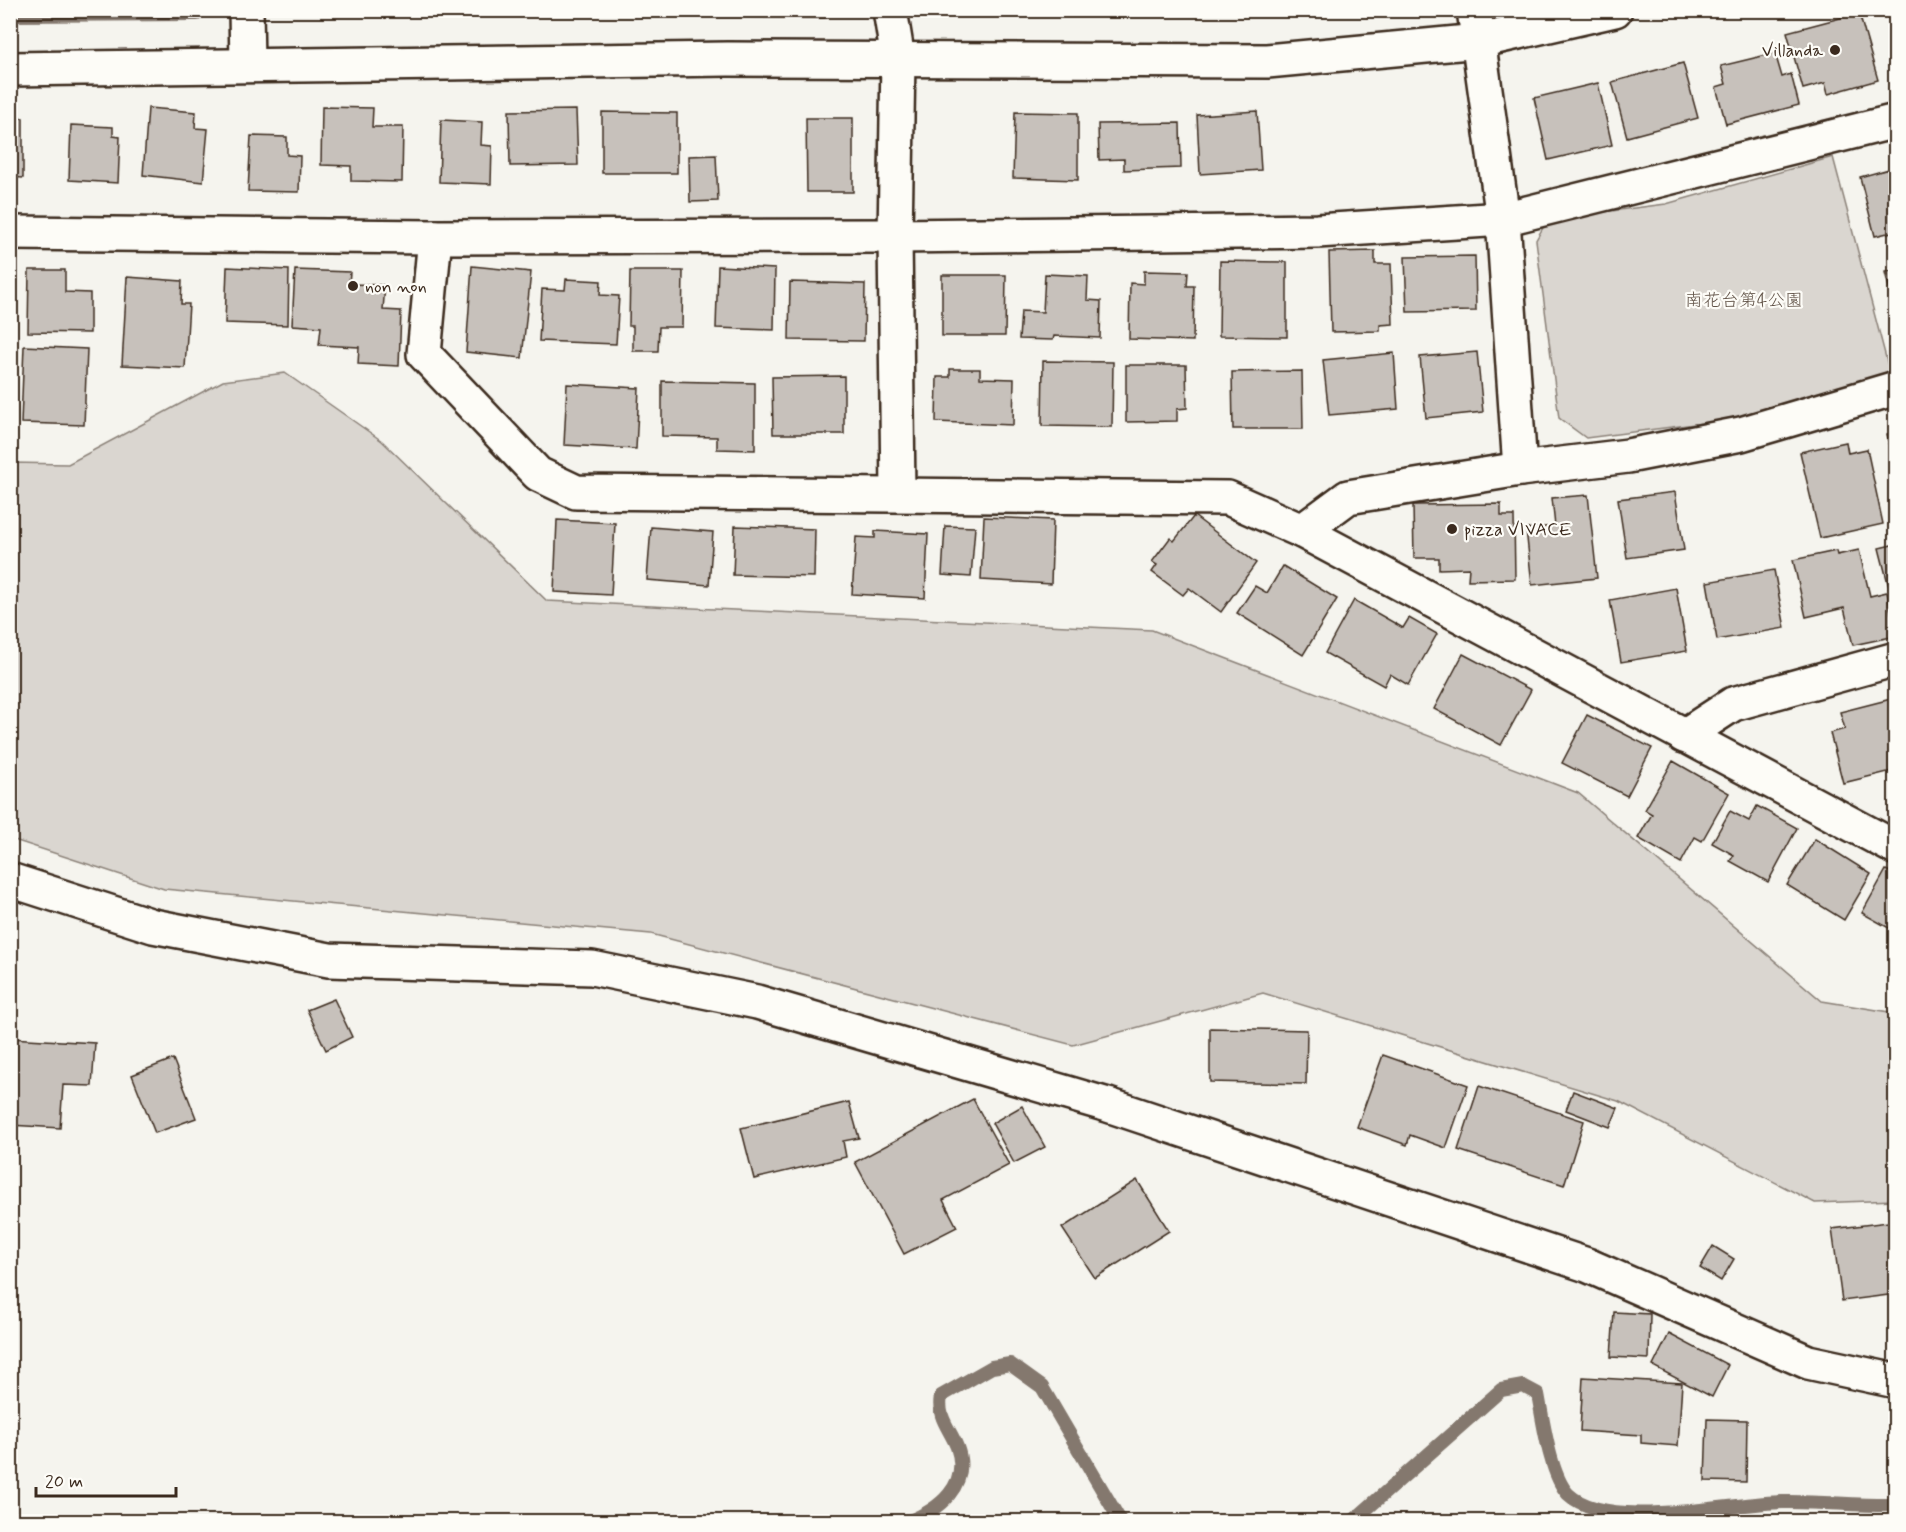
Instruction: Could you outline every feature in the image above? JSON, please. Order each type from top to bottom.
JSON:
[{"type":"street","points":[[246,10],[247,64]]},
{"type":"street","points":[[890,10],[898,59],[895,236],[898,494]]},
{"type":"street","points":[[10,69],[247,64],[898,59],[1267,61],[1477,26],[1615,10]]},
{"type":"street","points":[[1477,26],[1503,219],[1521,470]]},
{"type":"street","points":[[10,233],[435,237],[895,236],[1317,231],[1503,219],[1896,121]]},
{"type":"street","points":[[435,237],[424,354],[538,474],[576,492],[1228,498],[1302,531],[1896,848]]},
{"type":"street","points":[[1302,531],[1348,497],[1628,456],[1741,434],[1896,388]]},
{"type":"street","points":[[1684,736],[1733,704],[1896,659]]},
{"type":"street","points":[[10,880],[153,926],[329,960],[592,968],[757,1002],[1108,1105],[1587,1265],[1808,1362],[1896,1381]]},
{"type":"green space","name":"南花台第4公園","points":[[1833,157],[1891,377],[1734,419],[1586,438],[1559,418],[1536,240],[1548,219],[1666,204]]},
{"type":"green space","points":[[285,373],[382,441],[547,601],[1152,630],[1578,793],[1822,1001],[1895,1013],[1895,1200],[1815,1203],[1618,1101],[1263,993],[1073,1045],[651,934],[164,889],[11,839],[11,463],[68,464],[223,381]]},
{"type":"building","points":[[1889,10],[1896,10],[1896,37]]},
{"type":"building","points":[[1859,13],[1878,80],[1828,94],[1825,83],[1803,89],[1787,32]]},
{"type":"building","points":[[1775,53],[1782,77],[1791,74],[1799,105],[1726,124],[1716,87],[1726,84],[1721,66]]},
{"type":"building","points":[[1683,63],[1698,118],[1627,137],[1612,82]]},
{"type":"building","points":[[1598,83],[1612,145],[1548,160],[1534,98]]},
{"type":"building","points":[[322,107],[373,108],[372,127],[403,127],[402,182],[351,181],[351,166],[321,165]]},
{"type":"building","points":[[148,108],[196,112],[195,128],[208,129],[203,182],[143,175]]},
{"type":"building","points":[[576,110],[578,165],[510,166],[509,111]]},
{"type":"building","points":[[1257,111],[1261,170],[1200,174],[1197,115]]},
{"type":"building","points":[[602,112],[677,113],[677,173],[602,173]]},
{"type":"building","points":[[1015,112],[1078,113],[1078,180],[1013,178]]},
{"type":"building","points":[[10,118],[23,118],[23,178],[10,177]]},
{"type":"building","points":[[806,118],[853,118],[853,192],[807,192]]},
{"type":"building","points":[[441,120],[482,122],[481,145],[492,146],[491,184],[439,182]]},
{"type":"building","points":[[1180,123],[1181,168],[1124,170],[1124,159],[1099,160],[1098,124]]},
{"type":"building","points":[[71,125],[113,127],[113,136],[120,137],[118,183],[69,180]]},
{"type":"building","points":[[251,136],[287,137],[287,155],[300,156],[299,192],[248,191]]},
{"type":"building","points":[[716,155],[718,201],[690,202],[689,156]]},
{"type":"building","points":[[1896,167],[1896,231],[1875,236],[1860,177]]},
{"type":"building","points":[[1375,251],[1375,264],[1391,264],[1393,324],[1380,325],[1380,331],[1331,332],[1329,252]]},
{"type":"building","points":[[1475,256],[1476,311],[1407,312],[1405,257]]},
{"type":"building","points":[[1220,261],[1287,262],[1287,337],[1219,336]]},
{"type":"building","points":[[472,266],[531,272],[522,358],[466,352]]},
{"type":"building","points":[[718,266],[775,269],[774,330],[716,328]]},
{"type":"building","points":[[227,267],[289,270],[288,325],[225,323]]},
{"type":"building","points":[[29,270],[65,270],[65,292],[90,293],[90,333],[28,332]]},
{"type":"building","points":[[295,270],[350,272],[349,284],[385,285],[383,310],[401,311],[399,366],[358,364],[359,347],[319,345],[321,327],[292,325]]},
{"type":"building","points":[[1896,270],[1896,314],[1885,272]]},
{"type":"building","points":[[630,271],[683,271],[682,327],[659,327],[658,351],[633,351],[633,326],[629,326]]},
{"type":"building","points":[[1144,271],[1188,272],[1187,286],[1194,286],[1193,341],[1129,339],[1130,283],[1144,284]]},
{"type":"building","points":[[1045,274],[1088,276],[1087,300],[1101,301],[1100,338],[1054,336],[1053,340],[1019,339],[1021,311],[1043,312]]},
{"type":"building","points":[[942,275],[1006,275],[1005,336],[942,336]]},
{"type":"building","points":[[127,277],[182,281],[181,304],[189,304],[185,368],[122,365]]},
{"type":"building","points":[[566,279],[601,281],[600,295],[619,296],[616,344],[539,341],[542,289],[565,290]]},
{"type":"building","points":[[790,282],[865,284],[864,341],[789,340]]},
{"type":"building","points":[[24,346],[87,349],[84,425],[21,423]]},
{"type":"building","points":[[1477,352],[1483,412],[1426,418],[1420,357]]},
{"type":"building","points":[[1394,353],[1398,409],[1329,415],[1323,360]]},
{"type":"building","points":[[1043,361],[1113,362],[1112,427],[1042,426]]},
{"type":"building","points":[[1126,365],[1186,365],[1187,408],[1177,409],[1177,421],[1126,422]]},
{"type":"building","points":[[950,369],[980,369],[980,378],[1014,379],[1013,425],[936,422],[937,377],[950,377]]},
{"type":"building","points":[[1302,371],[1303,429],[1233,429],[1232,372]]},
{"type":"building","points":[[844,376],[844,434],[773,434],[772,377]]},
{"type":"building","points":[[662,381],[755,383],[755,450],[717,449],[717,437],[662,436]]},
{"type":"building","points":[[567,384],[639,388],[636,449],[564,445]]},
{"type":"building","points":[[1896,432],[1896,471],[1887,434]]},
{"type":"building","points":[[1846,442],[1848,453],[1867,449],[1883,524],[1820,538],[1800,452]]},
{"type":"building","points":[[1675,492],[1684,550],[1627,558],[1618,499]]},
{"type":"building","points":[[1588,495],[1597,578],[1532,585],[1526,529],[1555,526],[1552,498]]},
{"type":"building","points":[[1501,504],[1501,516],[1514,516],[1515,579],[1468,580],[1469,568],[1439,569],[1439,558],[1414,558],[1413,505]]},
{"type":"building","points":[[1194,516],[1256,563],[1221,612],[1189,588],[1183,595],[1152,572],[1157,565],[1152,562],[1170,538],[1174,541]]},
{"type":"building","points":[[984,517],[1053,520],[1051,584],[981,580]]},
{"type":"building","points":[[557,520],[615,523],[611,595],[554,592]]},
{"type":"building","points":[[735,526],[815,529],[814,577],[733,575]]},
{"type":"building","points":[[945,526],[975,527],[971,577],[942,575]]},
{"type":"building","points":[[651,527],[713,532],[709,585],[647,580]]},
{"type":"building","points":[[875,531],[928,534],[925,598],[852,594],[856,537],[875,538]]},
{"type":"building","points":[[1896,544],[1896,602],[1893,603],[1879,548]]},
{"type":"building","points":[[1859,550],[1870,596],[1887,592],[1896,636],[1853,645],[1844,608],[1806,617],[1793,560],[1836,551],[1837,555]]},
{"type":"building","points":[[1283,566],[1337,599],[1303,655],[1237,613],[1255,586],[1267,593]]},
{"type":"building","points":[[1774,570],[1785,628],[1717,640],[1707,582]]},
{"type":"building","points":[[1676,588],[1687,651],[1621,662],[1610,600]]},
{"type":"building","points":[[1354,600],[1403,628],[1409,618],[1437,634],[1408,685],[1390,674],[1384,686],[1325,653]]},
{"type":"building","points":[[1463,654],[1531,690],[1501,745],[1434,709]]},
{"type":"building","points":[[1891,699],[1896,718],[1896,770],[1843,783],[1830,733],[1845,729],[1840,712]]},
{"type":"building","points":[[1587,715],[1652,748],[1627,796],[1562,763]]},
{"type":"building","points":[[1673,761],[1729,793],[1702,841],[1695,837],[1681,863],[1638,838],[1652,814],[1645,810]]},
{"type":"building","points":[[1757,806],[1797,828],[1768,882],[1730,861],[1734,855],[1712,843],[1730,811],[1749,821]]},
{"type":"building","points":[[1815,839],[1871,874],[1844,920],[1787,885]]},
{"type":"building","points":[[1886,870],[1896,875],[1896,932],[1862,913]]},
{"type":"building","points":[[334,999],[352,1037],[326,1050],[307,1010]]},
{"type":"building","points":[[1210,1028],[1307,1030],[1306,1084],[1210,1082]]},
{"type":"building","points":[[10,1038],[95,1043],[92,1086],[63,1085],[60,1128],[10,1125]]},
{"type":"building","points":[[1383,1055],[1468,1085],[1446,1148],[1410,1135],[1407,1145],[1357,1127]]},
{"type":"building","points":[[173,1059],[196,1118],[155,1133],[132,1075]]},
{"type":"building","points":[[1479,1086],[1584,1121],[1564,1185],[1458,1150]]},
{"type":"building","points":[[1573,1091],[1618,1108],[1610,1127],[1566,1110]]},
{"type":"building","points":[[973,1099],[1009,1165],[943,1200],[957,1227],[904,1254],[855,1162]]},
{"type":"building","points":[[849,1102],[859,1138],[843,1141],[846,1157],[754,1179],[741,1128]]},
{"type":"building","points":[[1022,1106],[1045,1147],[1014,1163],[992,1123]]},
{"type":"building","points":[[1137,1180],[1169,1231],[1095,1278],[1062,1228]]},
{"type":"building","points":[[1896,1221],[1896,1294],[1842,1301],[1832,1229]]},
{"type":"building","points":[[1713,1246],[1734,1259],[1721,1281],[1700,1268]]},
{"type":"building","points":[[1614,1312],[1650,1314],[1649,1359],[1611,1357]]},
{"type":"building","points":[[1669,1334],[1728,1365],[1712,1397],[1653,1366]]},
{"type":"building","points":[[1583,1377],[1682,1383],[1678,1446],[1641,1443],[1641,1435],[1580,1431]]},
{"type":"building","points":[[1707,1419],[1747,1420],[1746,1482],[1705,1481]]},
{"type":"waterway","points":[[658,10],[824,12]]},
{"type":"waterway","points":[[10,15],[197,14]]},
{"type":"waterway","points":[[907,1522],[941,1503],[956,1484],[960,1473],[957,1447],[944,1422],[941,1410],[941,1396],[992,1367],[1010,1364],[1042,1387],[1121,1522]]},
{"type":"waterway","points":[[1352,1522],[1501,1390],[1523,1386],[1538,1394],[1548,1447],[1556,1474],[1568,1494],[1587,1505],[1611,1511],[1640,1513],[1670,1513],[1782,1502],[1896,1505]]},
{"type":"place","name":"Villanda","points":[[1835,50]]},
{"type":"place","name":"non non","points":[[353,286]]},
{"type":"place","name":"pizza VIVACE","points":[[1452,529]]}]
